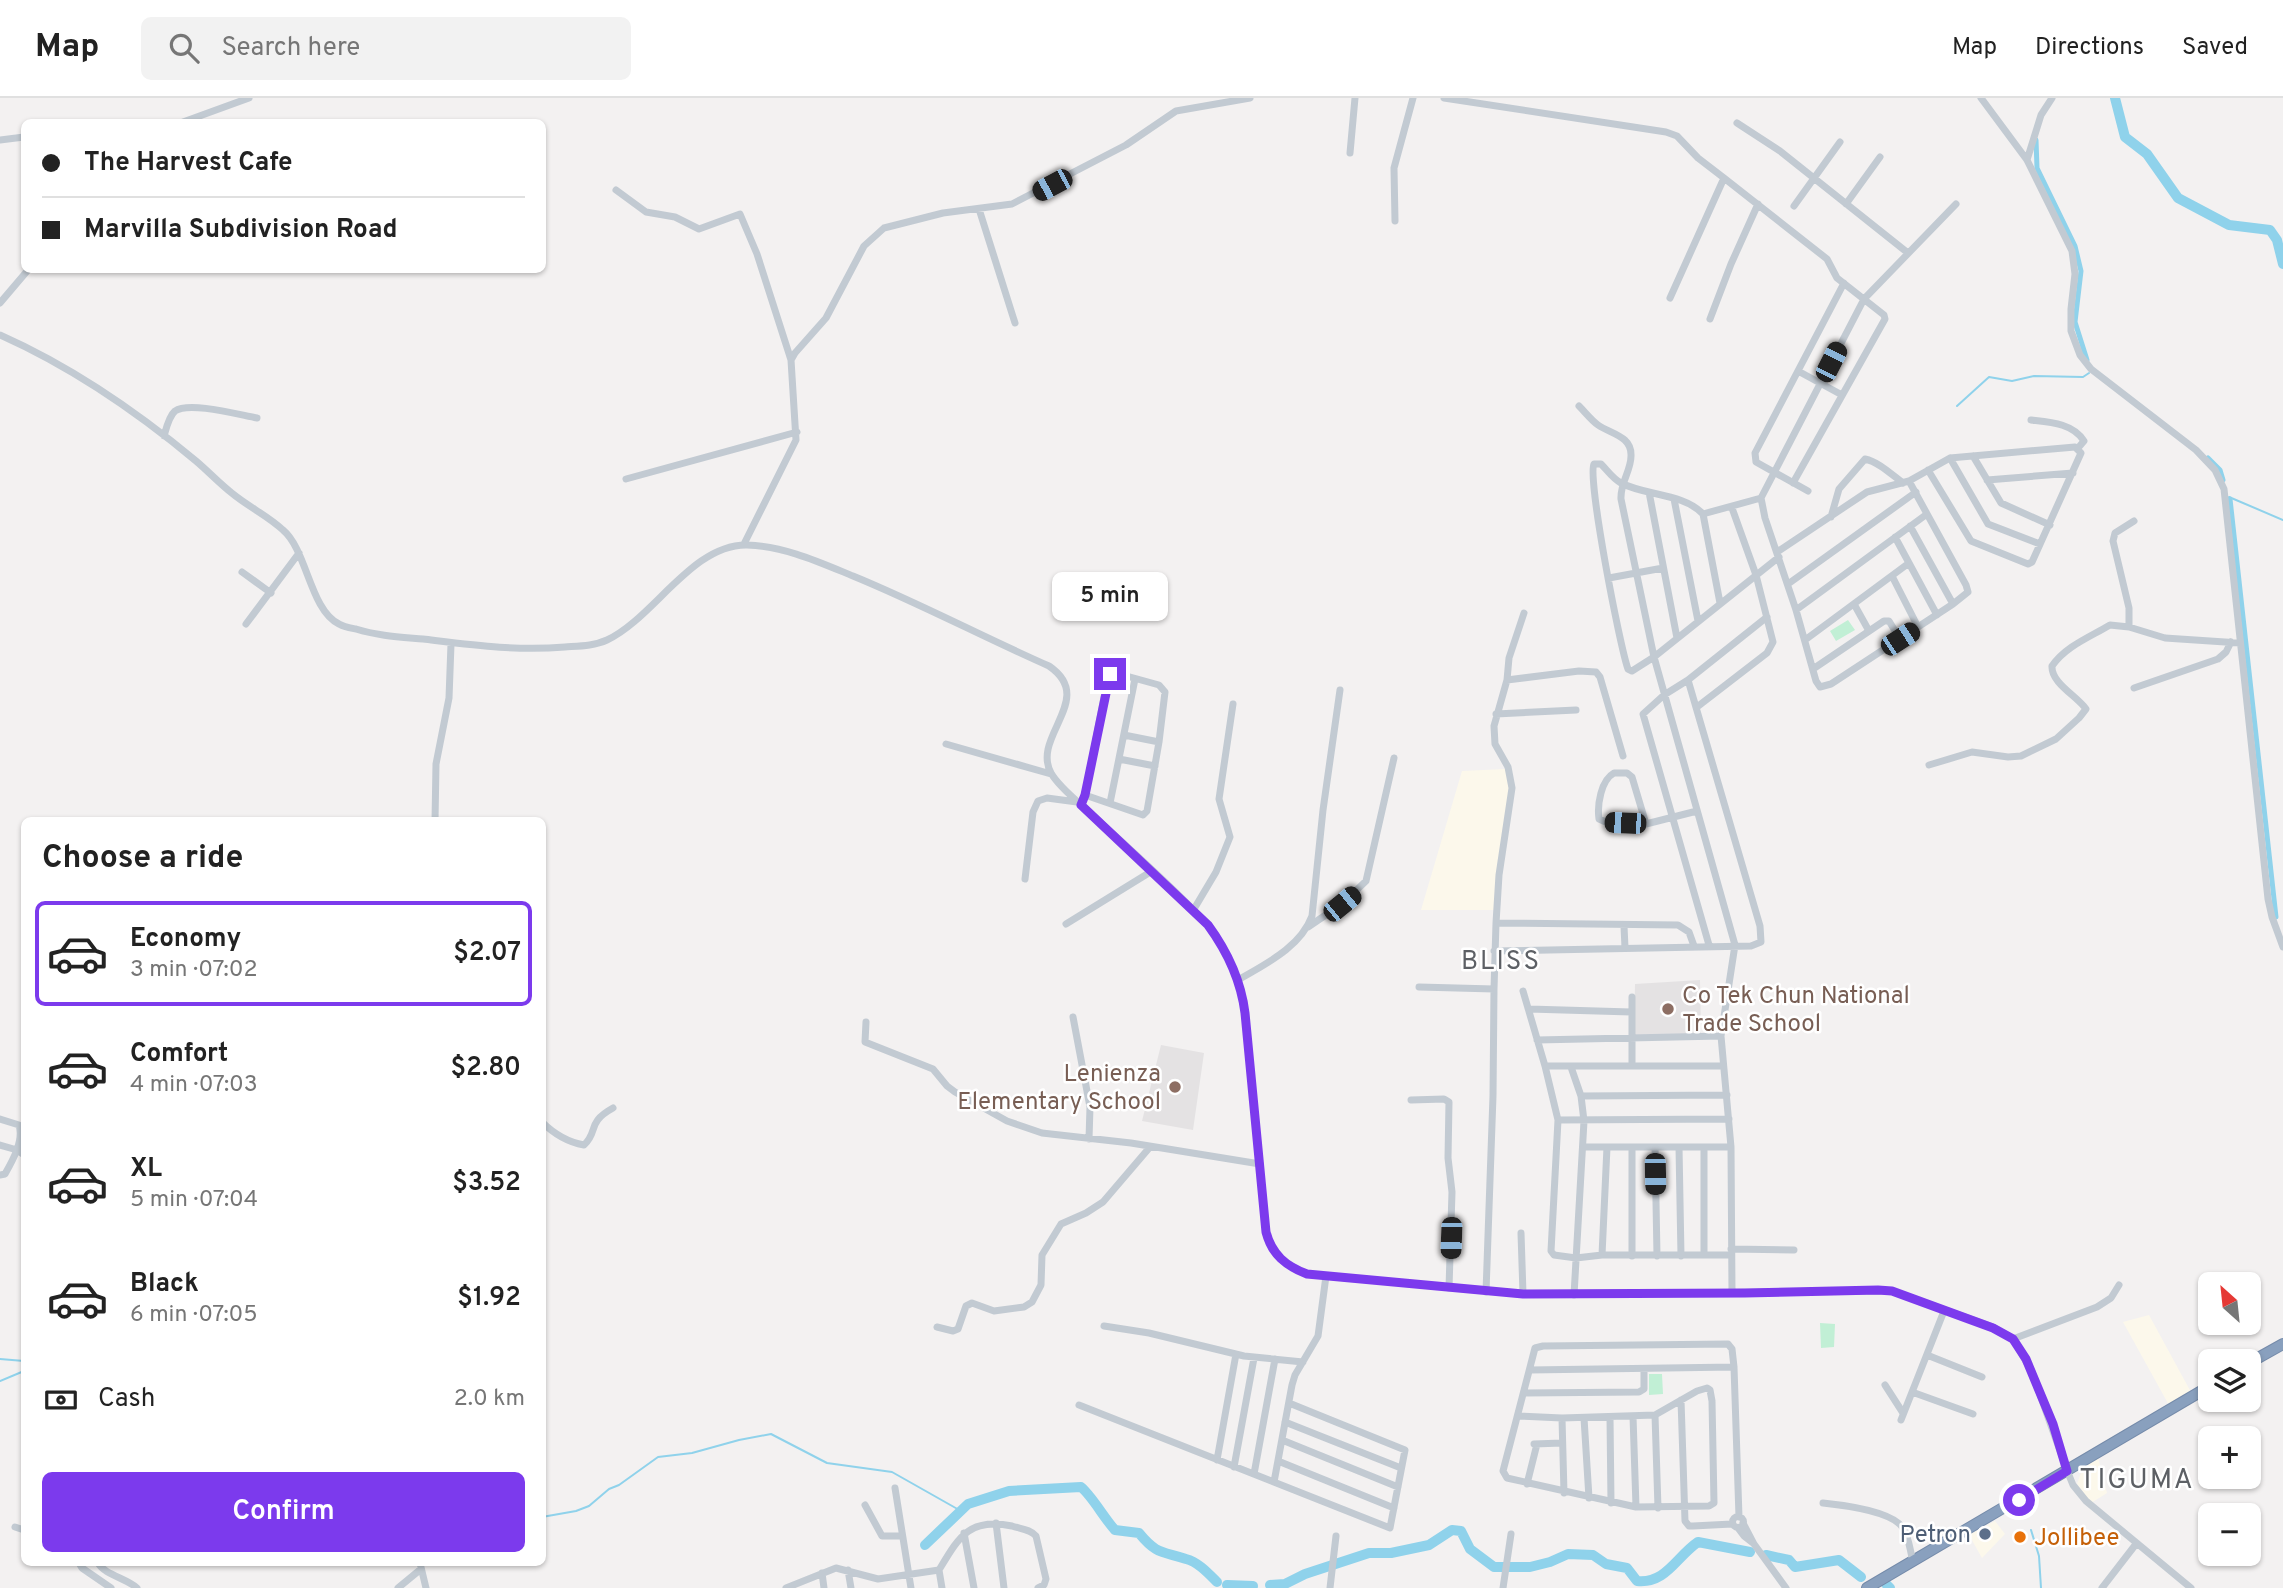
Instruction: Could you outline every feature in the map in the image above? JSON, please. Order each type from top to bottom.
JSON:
[{"type":"highway","points":[[2261,1356],[2283,1344]]},
{"type":"highway","points":[[1867,1588],[2066,1467],[2198,1393]]},
{"type":"street","points":[[191,119],[249,98]]},
{"type":"street","points":[[792,360],[826,318],[864,246],[884,228],[943,213],[1012,204],[1139,138],[1176,111],[1250,98]]},
{"type":"street","points":[[1350,153],[1355,98]]},
{"type":"street","points":[[1395,221],[1394,168],[1413,98]]},
{"type":"street","points":[[1444,98],[1666,132],[1676,136],[1698,158],[1827,259],[1833,274],[1885,318],[1793,483]]},
{"type":"street","points":[[1981,98],[2027,160],[2074,260],[2071,331],[2080,355],[2091,369],[2196,450],[2214,470],[2224,489],[2268,899],[2283,947]]},
{"type":"street","points":[[2027,160],[2041,115],[2052,98]]},
{"type":"street","points":[[1737,123],[1780,151],[1908,253]]},
{"type":"street","points":[[0,139],[21,137]]},
{"type":"street","points":[[1794,206],[1840,142]]},
{"type":"street","points":[[1846,204],[1880,157]]},
{"type":"street","points":[[1670,298],[1724,178]]},
{"type":"street","points":[[616,190],[646,212],[675,218],[699,229],[740,214],[757,254],[792,360],[797,432],[791,452],[744,544]]},
{"type":"street","points":[[1710,319],[1758,204]]},
{"type":"street","points":[[1831,518],[1839,489],[1865,460],[1869,459],[1906,482],[1916,492],[1968,589],[1965,596],[1825,687],[1818,685],[1761,498],[1864,299],[1956,204]]},
{"type":"street","points":[[979,209],[1015,323]]},
{"type":"street","points":[[0,303],[25,273]]},
{"type":"street","points":[[1808,491],[1756,462],[1755,453],[1844,283]]},
{"type":"street","points":[[0,335],[55,360],[81,376],[164,436],[232,493],[286,532],[299,553],[313,591],[329,616],[339,624],[373,634],[451,644],[525,650],[591,645],[605,641],[638,620],[694,565],[709,556],[744,544],[778,549],[825,564],[891,592],[1058,673],[1063,678],[1067,694],[1065,707],[1049,747],[1047,757],[1051,774]]},
{"type":"street","points":[[1798,371],[1842,395]]},
{"type":"street","points":[[1578,405],[1597,424],[1627,441],[1632,456],[1622,484],[1621,499],[1635,572],[1664,695],[1735,946],[1720,1036],[1731,1147],[1732,1293]]},
{"type":"street","points":[[164,436],[172,414],[177,410],[204,407],[257,418]]},
{"type":"street","points":[[1720,603],[1703,514],[1694,506],[1622,484],[1601,464],[1592,466],[1595,507],[1628,669],[1632,671],[1654,657],[1756,575],[1778,555],[1867,492],[1906,482],[1950,458],[2078,448],[2084,440],[2080,435],[2051,421],[2031,420]]},
{"type":"street","points":[[626,479],[797,432]]},
{"type":"street","points":[[1928,470],[1973,543],[2028,564],[2032,562],[2073,474],[2081,453],[2078,448]]},
{"type":"street","points":[[1973,456],[2004,505],[2050,525]]},
{"type":"street","points":[[1950,458],[1988,524],[2040,544]]},
{"type":"street","points":[[1987,480],[2073,474]]},
{"type":"street","points":[[1649,492],[1677,638]]},
{"type":"street","points":[[1788,584],[1916,492]]},
{"type":"street","points":[[1703,514],[1761,498]]},
{"type":"street","points":[[1674,499],[1698,621]]},
{"type":"street","points":[[1697,707],[1771,648],[1772,636],[1756,575],[1731,508]]},
{"type":"street","points":[[1796,610],[1927,514]]},
{"type":"street","points":[[2129,627],[2129,608],[2113,541],[2115,533],[2134,521]]},
{"type":"street","points":[[1910,526],[1953,604]]},
{"type":"street","points":[[1895,537],[1937,615]]},
{"type":"street","points":[[246,624],[299,553]]},
{"type":"street","points":[[1805,640],[1909,563]]},
{"type":"street","points":[[1609,578],[1663,568]]},
{"type":"street","points":[[242,572],[271,593]]},
{"type":"street","points":[[1892,576],[1918,627]]},
{"type":"street","points":[[1854,604],[1869,631]]},
{"type":"street","points":[[1486,1292],[1493,1096],[1494,951],[1499,876],[1512,788],[1508,767],[1493,737],[1496,715],[1507,680],[1509,658],[1524,613]]},
{"type":"street","points":[[1709,946],[1643,719],[1646,710],[1664,695],[1688,680],[1767,617]]},
{"type":"street","points":[[1813,669],[1887,620],[1900,639]]},
{"type":"street","points":[[1929,765],[1972,752],[2016,757],[2056,739],[2086,709],[2053,675],[2051,669],[2055,662],[2082,639],[2110,625],[2129,627],[2158,636],[2240,643]]},
{"type":"street","points":[[2134,688],[2218,659],[2226,652],[2231,642]]},
{"type":"street","points":[[435,817],[436,764],[449,698],[451,644]]},
{"type":"street","points":[[1507,680],[1579,671],[1596,672],[1600,677],[1623,756]]},
{"type":"street","points":[[1082,806],[1088,796],[1108,677],[1116,672],[1159,685],[1165,691],[1159,742],[1145,813],[1140,815],[1088,796]]},
{"type":"street","points":[[1110,803],[1135,678]]},
{"type":"street","points":[[1494,951],[1735,946],[1761,942],[1762,935],[1688,680]]},
{"type":"street","points":[[1308,927],[1312,916],[1323,810],[1340,690]]},
{"type":"street","points":[[1194,909],[1216,872],[1230,837],[1219,799],[1233,704]]},
{"type":"street","points":[[1496,715],[1576,709]]},
{"type":"street","points":[[1124,734],[1159,742]]},
{"type":"street","points":[[946,744],[1051,774],[1194,909],[1218,939],[1238,980],[1245,1009],[1266,1232],[1274,1253],[1295,1269],[1307,1274],[1325,1276],[1523,1294],[1885,1290],[1993,1328],[2013,1339],[2032,1372],[2078,1493],[2191,1588]]},
{"type":"street","points":[[1119,758],[1155,766]]},
{"type":"street","points":[[1238,980],[1280,954],[1308,927],[1349,899],[1366,881],[1394,758]]},
{"type":"street","points":[[1646,824],[1632,778],[1622,773],[1609,775],[1601,798],[1599,819],[1608,823],[1646,824],[1697,811]]},
{"type":"street","points":[[1025,879],[1034,812],[1038,801],[1047,798],[1082,806]]},
{"type":"street","points":[[1066,924],[1152,871]]},
{"type":"street","points":[[1496,923],[1678,925],[1689,932],[1694,946]]},
{"type":"street","points":[[1624,926],[1625,948]]},
{"type":"street","points":[[1419,987],[1493,989]]},
{"type":"street","points":[[1523,991],[1558,1120],[1551,1251],[1558,1256],[1576,1258],[1794,1250]]},
{"type":"street","points":[[1632,997],[1632,1066]]},
{"type":"street","points":[[1528,1009],[1632,1012]]},
{"type":"street","points":[[1073,1017],[1090,1107],[1089,1139]]},
{"type":"street","points":[[866,1022],[864,1042],[933,1069],[955,1092],[1007,1121],[1042,1133],[1259,1164]]},
{"type":"street","points":[[1537,1040],[1720,1036]]},
{"type":"street","points":[[1545,1066],[1723,1066]]},
{"type":"street","points":[[1571,1067],[1581,1096],[1584,1121],[1574,1295]]},
{"type":"street","points":[[1581,1096],[1727,1095]]},
{"type":"street","points":[[1411,1100],[1444,1099],[1449,1102],[1448,1158],[1452,1192],[1449,1288]]},
{"type":"street","points":[[546,1126],[553,1133],[584,1145],[589,1140],[598,1117],[613,1108]]},
{"type":"street","points":[[0,1119],[20,1126],[17,1150],[5,1174],[0,1175]]},
{"type":"street","points":[[1558,1120],[1729,1119]]},
{"type":"street","points":[[0,1145],[21,1153]]},
{"type":"street","points":[[937,1327],[953,1331],[958,1329],[966,1306],[972,1303],[993,1311],[1024,1307],[1032,1302],[1041,1285],[1042,1255],[1061,1224],[1103,1202],[1150,1147]]},
{"type":"street","points":[[1583,1147],[1731,1147]]},
{"type":"street","points":[[1602,1255],[1608,1147]]},
{"type":"street","points":[[1632,1147],[1632,1256]]},
{"type":"street","points":[[1654,1147],[1657,1256]]},
{"type":"street","points":[[1679,1147],[1681,1255]]},
{"type":"street","points":[[1704,1147],[1704,1255]]},
{"type":"street","points":[[1521,1233],[1523,1294]]},
{"type":"street","points":[[1274,1482],[1295,1374],[1318,1336],[1325,1276]]},
{"type":"street","points":[[2013,1339],[2097,1307],[2111,1298],[2119,1285]]},
{"type":"street","points":[[1885,1385],[1902,1417],[1944,1311]]},
{"type":"street","points":[[1104,1326],[1149,1333],[1254,1358],[1303,1362]]},
{"type":"street","points":[[1518,1416],[1584,1418],[1656,1415],[1707,1388],[1712,1401],[1714,1503],[1709,1506],[1658,1508],[1611,1503],[1527,1484],[1507,1478],[1503,1471],[1534,1351],[1543,1346],[1726,1343],[1732,1349],[1734,1367],[1738,1523],[1786,1588]]},
{"type":"street","points":[[1217,1460],[1236,1354]]},
{"type":"street","points":[[1927,1355],[1982,1377]]},
{"type":"street","points":[[1234,1467],[1254,1358]]},
{"type":"street","points":[[1254,1474],[1275,1359]]},
{"type":"street","points":[[1530,1370],[1734,1367]]},
{"type":"street","points":[[1524,1393],[1639,1392],[1644,1389],[1644,1369]]},
{"type":"street","points":[[1912,1392],[1973,1414]]},
{"type":"street","points":[[1682,1400],[1685,1521],[1689,1526],[1738,1523]]},
{"type":"street","points":[[1079,1405],[1390,1528],[1405,1450],[1289,1403]]},
{"type":"street","points":[[1656,1415],[1658,1508]]},
{"type":"street","points":[[1633,1416],[1636,1507]]},
{"type":"street","points":[[1611,1417],[1611,1503]]},
{"type":"street","points":[[1562,1418],[1564,1493]]},
{"type":"street","points":[[1584,1418],[1589,1498]]},
{"type":"street","points":[[1285,1422],[1401,1468]]},
{"type":"street","points":[[1282,1440],[1398,1487]]},
{"type":"street","points":[[1527,1484],[1536,1444],[1562,1443]]},
{"type":"street","points":[[1278,1461],[1394,1508]]},
{"type":"street","points":[[895,1488],[911,1588]]},
{"type":"street","points":[[1823,1503],[1876,1513],[1899,1523],[1913,1561]]},
{"type":"street","points":[[865,1505],[882,1536],[902,1536]]},
{"type":"street","points":[[996,1523],[1004,1588]]},
{"type":"street","points":[[942,1588],[939,1570],[964,1533],[981,1525],[996,1523],[1032,1531],[1036,1536],[1046,1579],[1038,1588]]},
{"type":"street","points":[[15,1527],[21,1529]]},
{"type":"street","points":[[964,1533],[974,1588]]},
{"type":"street","points":[[1503,1588],[1511,1534]]},
{"type":"street","points":[[1330,1588],[1336,1536]]},
{"type":"street","points":[[2102,1588],[2136,1544]]},
{"type":"street","points":[[81,1566],[111,1588]]},
{"type":"street","points":[[99,1566],[130,1581],[137,1588]]},
{"type":"street","points":[[398,1588],[420,1566],[426,1588]]},
{"type":"street","points":[[786,1588],[836,1568],[848,1570],[879,1584],[939,1570]]},
{"type":"street","points":[[848,1570],[851,1588]]},
{"type":"street","points":[[822,1573],[824,1588]]},
{"type":"shaded area","points":[[1505,769],[1510,784],[1494,910],[1421,910],[1462,771]]},
{"type":"shaded area","name":"Co Tek Chun National Trade School","points":[[1700,980],[1701,1034],[1634,1035],[1635,984]]},
{"type":"shaded area","name":"Lenienza Elementary School","points":[[1161,1045],[1204,1053],[1193,1130],[1142,1121]]},
{"type":"shaded area","points":[[2149,1315],[2192,1394],[2170,1407],[2123,1322]]},
{"type":"shaded area","points":[[2098,1457],[2107,1493],[2091,1503],[2077,1484],[2083,1467]]},
{"type":"shaded area","points":[[1995,1521],[2005,1534],[1982,1558],[1969,1535]]},
{"type":"green space","points":[[1848,620],[1855,630],[1836,641],[1830,631]]},
{"type":"green space","points":[[1820,1323],[1835,1324],[1834,1347],[1821,1348]]},
{"type":"green space","points":[[1649,1374],[1662,1374],[1663,1394],[1649,1395]]},
{"type":"waterway","points":[[2115,98],[2125,137],[2147,154],[2178,198],[2229,225],[2270,230],[2277,240],[2283,264]]},
{"type":"waterway","points":[[2036,140],[2037,168],[2075,246],[2081,271],[2075,322],[2087,360]]},
{"type":"waterway","points":[[1957,406],[1989,377],[2012,381],[2034,376],[2083,377],[2089,373]]},
{"type":"waterway","points":[[2208,458],[2220,470],[2223,480]]},
{"type":"waterway","points":[[2229,497],[2283,520]]},
{"type":"waterway","points":[[2230,499],[2276,917]]},
{"type":"waterway","points":[[0,1359],[21,1361]]},
{"type":"waterway","points":[[0,1381],[21,1372]]},
{"type":"waterway","points":[[546,1516],[589,1506],[609,1489],[619,1485],[658,1457],[692,1453],[771,1434],[827,1463],[892,1472],[961,1511]]},
{"type":"waterway","points":[[925,1545],[968,1504],[1009,1491],[1081,1487],[1115,1530],[1139,1533],[1155,1549],[1195,1563],[1217,1582]]},
{"type":"waterway","points":[[1270,1585],[1285,1584],[1305,1574],[1369,1553],[1391,1553],[1429,1545],[1452,1530],[1461,1531],[1470,1549],[1494,1567],[1530,1567],[1568,1554],[1593,1555],[1606,1564],[1627,1568],[1637,1581],[1647,1581],[1663,1574],[1698,1542],[1750,1552]]},
{"type":"waterway","points":[[2031,1530],[2039,1556],[2041,1588]]},
{"type":"waterway","points":[[1766,1555],[1789,1560],[1795,1567],[1839,1560],[1861,1577]]},
{"type":"waterway","points":[[1886,1584],[1890,1588]]},
{"type":"waterway","points":[[1227,1585],[1253,1586]]},
{"type":"place","name":"Co Tek Chun National Trade School","points":[[1668,1009]]},
{"type":"place","name":"Lenienza Elementary School","points":[[1175,1087]]},
{"type":"place","name":"Petron","points":[[1985,1534]]},
{"type":"place","name":"Jollibee","points":[[2020,1537]]},
{"type":"district","name":"BLISS","points":[[1501,960]]},
{"type":"district","name":"TIGUMA","points":[[2137,1478]]},
{"type":"route","points":[[1110,674],[1081,805],[1194,909],[1218,939],[1238,980],[1245,1013],[1266,1232],[1274,1253],[1284,1263],[1307,1274],[1523,1294],[1892,1291],[1993,1328],[2008,1335],[2020,1348],[2053,1424],[2067,1471],[2019,1500]]}]
